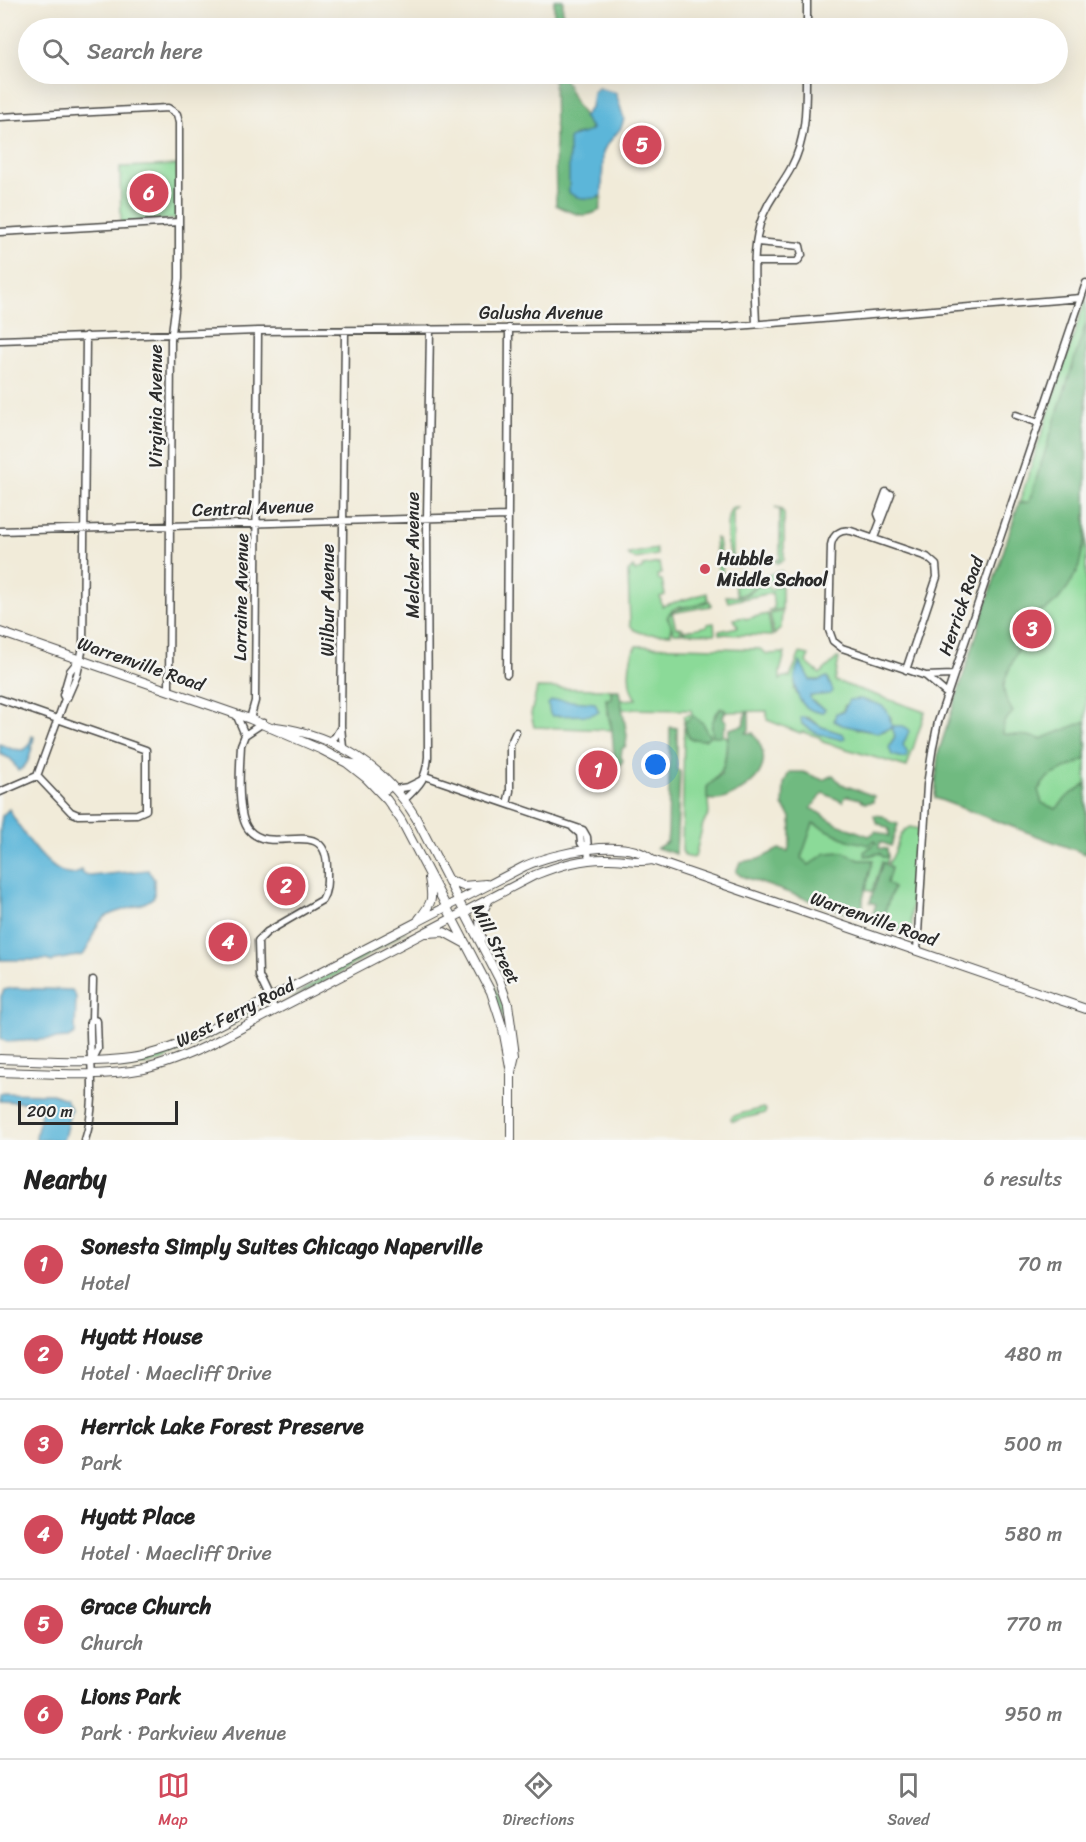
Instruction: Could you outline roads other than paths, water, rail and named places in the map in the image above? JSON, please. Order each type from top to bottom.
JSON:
[{"type":"main road","name":"Warrenville Road","points":[[0,632],[250,718],[347,763],[377,789],[391,805],[447,906],[533,862],[561,853],[587,849],[645,853],[652,860],[1086,1009]]},
{"type":"main road","name":"Warrenville Road","points":[[271,727],[304,732],[330,741],[369,764],[404,800],[458,901]]},
{"type":"main road","points":[[347,763],[359,765],[380,781],[394,796],[404,800]]},
{"type":"main road","name":"Warrenville Road","points":[[464,912],[546,870],[589,860],[617,859],[643,862],[652,860]]},
{"type":"main road","points":[[415,923],[428,908],[432,898],[428,871]]},
{"type":"main road","points":[[448,880],[468,886],[490,884]]},
{"type":"main road","points":[[482,945],[479,922],[489,899]]},
{"type":"main road","name":"Mill Street","points":[[458,901],[499,979],[508,1004],[515,1055],[511,1072]]},
{"type":"main road","name":"West Ferry Road","points":[[0,1059],[131,1058],[171,1047],[205,1032],[447,906]]},
{"type":"main road","name":"Mill Street","points":[[447,906],[495,1003],[511,1072],[511,1140]]},
{"type":"main road","name":"West Ferry Road","points":[[0,1072],[92,1074],[139,1070],[177,1059],[209,1045],[464,912]]},
{"type":"main road","points":[[423,934],[444,932],[466,944]]},
{"type":"street","points":[[807,0],[807,18]]},
{"type":"street","points":[[756,324],[756,243],[767,206],[790,170],[800,146],[805,120],[806,84]]},
{"type":"street","name":"Virginia Avenue","points":[[0,117],[168,108],[177,114],[179,123],[179,279],[172,333],[169,690]]},
{"type":"street","points":[[0,232],[179,222]]},
{"type":"street","points":[[756,243],[800,246],[802,255],[797,261],[756,262]]},
{"type":"street","name":"Herrick Road","points":[[917,950],[930,763],[934,738],[953,675],[1086,283]]},
{"type":"street","name":"Galusha Avenue","points":[[0,340],[258,331],[725,327],[1081,298]]},
{"type":"street","points":[[507,674],[509,328]]},
{"type":"street","name":"Melcher Avenue","points":[[424,778],[428,756],[427,518],[430,329]]},
{"type":"street","name":"Wilbur Avenue","points":[[343,748],[341,726],[345,330]]},
{"type":"street","name":"Lorraine Avenue","points":[[250,718],[255,701],[258,331]]},
{"type":"street","points":[[0,792],[37,776],[65,699],[63,695],[70,671],[79,659],[83,647],[86,336]]},
{"type":"street","points":[[1016,416],[1039,423]]},
{"type":"street","points":[[874,538],[880,519],[883,517],[889,493]]},
{"type":"street","name":"Central Avenue","points":[[0,531],[507,516]]},
{"type":"street","points":[[906,670],[937,577],[937,568],[927,556],[847,530],[838,532],[833,537],[831,545],[830,634],[832,641],[839,647],[906,670],[926,676],[953,675]]},
{"type":"street","points":[[926,676],[947,694]]},
{"type":"street","points":[[0,699],[146,750],[146,810],[137,814],[78,815],[71,812],[37,776]]},
{"type":"street","points":[[236,714],[245,735]]},
{"type":"street","points":[[263,723],[245,735],[241,748],[241,807],[246,827],[254,835],[264,839],[311,840],[323,846],[326,854],[327,888],[322,900],[267,932],[258,941],[259,976],[275,1010]]},
{"type":"street","points":[[330,741],[338,735],[341,726]]},
{"type":"street","points":[[507,804],[510,791],[510,745],[516,732]]},
{"type":"street","points":[[404,800],[424,778]]},
{"type":"street","points":[[395,789],[408,787],[424,778],[579,829],[585,833],[589,860]]},
{"type":"street","points":[[85,1140],[92,1109],[93,1060],[89,1050],[90,1022],[93,1018],[93,980]]},
{"type":"water","points":[[598,88],[616,93],[624,119],[621,128],[603,153],[602,195],[585,198],[569,192],[569,139],[592,129],[583,117],[591,107],[593,93]]},
{"type":"water","points":[[800,662],[810,680],[817,681],[827,677],[833,691],[830,694],[810,696],[810,699],[825,709],[823,712],[807,708],[798,695],[795,678]]},
{"type":"water","points":[[860,699],[882,706],[888,713],[891,725],[907,728],[909,731],[903,745],[908,754],[907,757],[892,755],[889,748],[895,736],[892,727],[878,733],[834,721],[836,713],[843,712],[849,700]]},
{"type":"water","points":[[558,700],[595,703],[599,712],[590,715],[552,716],[548,704]]},
{"type":"water","points":[[804,717],[822,727],[843,734],[845,738],[842,740],[816,733],[802,724],[801,718]]},
{"type":"water","points":[[32,736],[34,737],[28,761],[18,771],[11,759],[0,754],[0,744],[12,749],[23,750],[29,746]]},
{"type":"water","points":[[9,809],[29,841],[51,865],[62,872],[72,874],[81,870],[83,874],[90,876],[148,870],[154,879],[154,897],[144,903],[113,913],[102,920],[95,929],[83,955],[52,962],[0,960],[0,833],[2,816]]},
{"type":"water","points":[[13,988],[72,990],[76,997],[75,1034],[68,1038],[7,1042],[1,1039],[1,996],[4,990]]},
{"type":"water","points":[[0,1093],[52,1094],[66,1099],[71,1109],[63,1140],[36,1140],[41,1113],[39,1103],[0,1101]]},
{"type":"place","name":"Grace Church","points":[[642,145]]},
{"type":"place","name":"Lions Park","points":[[149,193]]},
{"type":"place","name":"Hubble Middle School","points":[[705,569]]},
{"type":"place","name":"Herrick Lake Forest Preserve","points":[[1032,629]]},
{"type":"place","name":"Sonesta Simply Suites Chicago Naperville","points":[[598,770]]},
{"type":"place","name":"Hyatt House","points":[[286,886]]},
{"type":"place","name":"Hyatt Place","points":[[228,942]]}]
